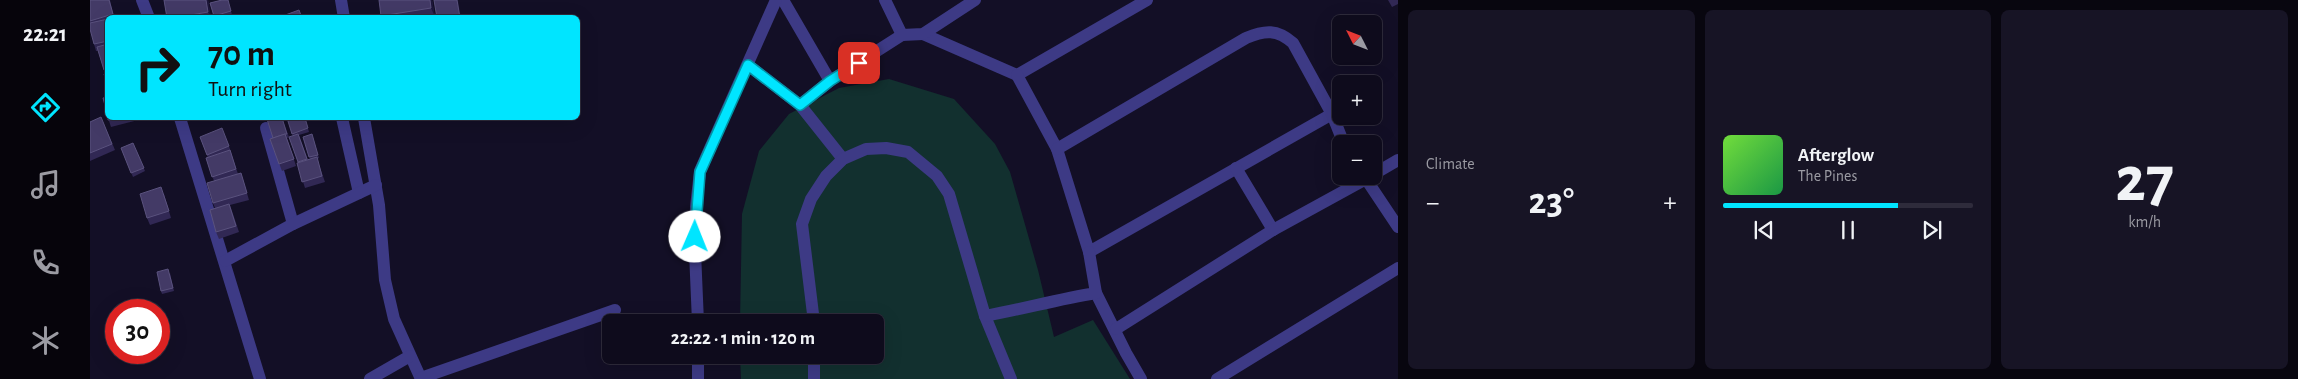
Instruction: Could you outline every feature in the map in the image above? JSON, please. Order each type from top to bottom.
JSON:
[{"type":"street","points":[[142,0],[148,15]]},
{"type":"street","points":[[340,0],[343,15]]},
{"type":"street","points":[[698,314],[695,252],[696,208],[700,172],[776,0]]},
{"type":"street","points":[[783,0],[830,81]]},
{"type":"street","points":[[885,0],[902,36]]},
{"type":"street","points":[[800,105],[830,81],[902,36],[923,34],[974,0]]},
{"type":"street","points":[[1017,75],[1147,0]]},
{"type":"street","points":[[1057,149],[1246,38],[1260,32],[1274,31],[1284,36],[1293,44],[1332,114],[1089,252]]},
{"type":"street","points":[[923,34],[1017,75],[1057,149],[1089,252],[1096,293],[1141,379]]},
{"type":"street","points":[[748,65],[800,105],[843,159]]},
{"type":"street","points":[[181,120],[260,379]]},
{"type":"street","points":[[342,120],[359,193]]},
{"type":"street","points":[[364,120],[376,184],[385,280],[394,319],[421,378],[615,310]]},
{"type":"street","points":[[266,128],[293,224]]},
{"type":"street","points":[[813,314],[802,224],[810,199],[826,176],[843,159],[866,149],[886,148],[908,152],[937,176],[948,194],[985,316],[1011,379]]},
{"type":"street","points":[[1382,169],[1398,160]]},
{"type":"street","points":[[1236,168],[1273,230]]},
{"type":"street","points":[[225,261],[293,224],[376,184]]},
{"type":"street","points":[[1116,330],[1273,230],[1352,185]]},
{"type":"street","points":[[1373,185],[1398,227]]},
{"type":"street","points":[[1217,379],[1398,268]]},
{"type":"street","points":[[985,316],[1021,310],[1065,297],[1096,293]]},
{"type":"street","points":[[370,379],[410,356]]},
{"type":"street","points":[[698,364],[698,379]]},
{"type":"street","points":[[814,364],[814,379]]},
{"type":"green space","points":[[889,79],[954,99],[995,144],[1010,172],[1038,270],[1054,337],[1093,320],[1130,379],[741,379],[740,364],[884,364],[884,314],[740,314],[742,214],[759,151],[789,114],[839,88]]},
{"type":"building","points":[[90,0],[109,0],[113,14],[90,21]]},
{"type":"building","points":[[164,0],[206,0],[208,12],[191,15],[166,15]]},
{"type":"building","points":[[228,0],[231,11],[214,15],[210,3]]},
{"type":"building","points":[[379,0],[430,0],[431,8],[381,15]]},
{"type":"building","points":[[434,0],[457,0],[460,15],[436,15]]},
{"type":"building","points":[[299,10],[301,15],[285,15]]},
{"type":"building","points":[[105,20],[105,42],[94,44],[90,23]]},
{"type":"building","points":[[105,45],[104,70],[97,47]]},
{"type":"building","points":[[101,117],[112,144],[90,153],[90,122]]},
{"type":"building","points":[[267,120],[283,120],[287,134],[273,138]]},
{"type":"building","points":[[288,120],[306,120],[308,128],[292,134]]},
{"type":"building","points":[[222,128],[229,146],[207,155],[200,137]]},
{"type":"building","points":[[285,134],[294,159],[279,164],[270,139]]},
{"type":"building","points":[[298,134],[307,159],[298,162],[289,137]]},
{"type":"building","points":[[312,134],[318,155],[309,157],[303,137]]},
{"type":"building","points":[[133,143],[144,168],[131,173],[121,148]]},
{"type":"building","points":[[230,150],[236,169],[212,177],[206,158]]},
{"type":"building","points":[[317,157],[322,176],[302,182],[297,163]]},
{"type":"building","points":[[241,173],[247,193],[213,203],[207,183]]},
{"type":"building","points":[[161,187],[169,211],[147,218],[140,194]]},
{"type":"building","points":[[229,204],[236,226],[216,232],[210,210]]},
{"type":"building","points":[[168,269],[173,288],[161,291],[157,272]]},
{"type":"route","points":[[695,237],[700,172],[748,65],[800,105],[830,81],[859,63]]}]
